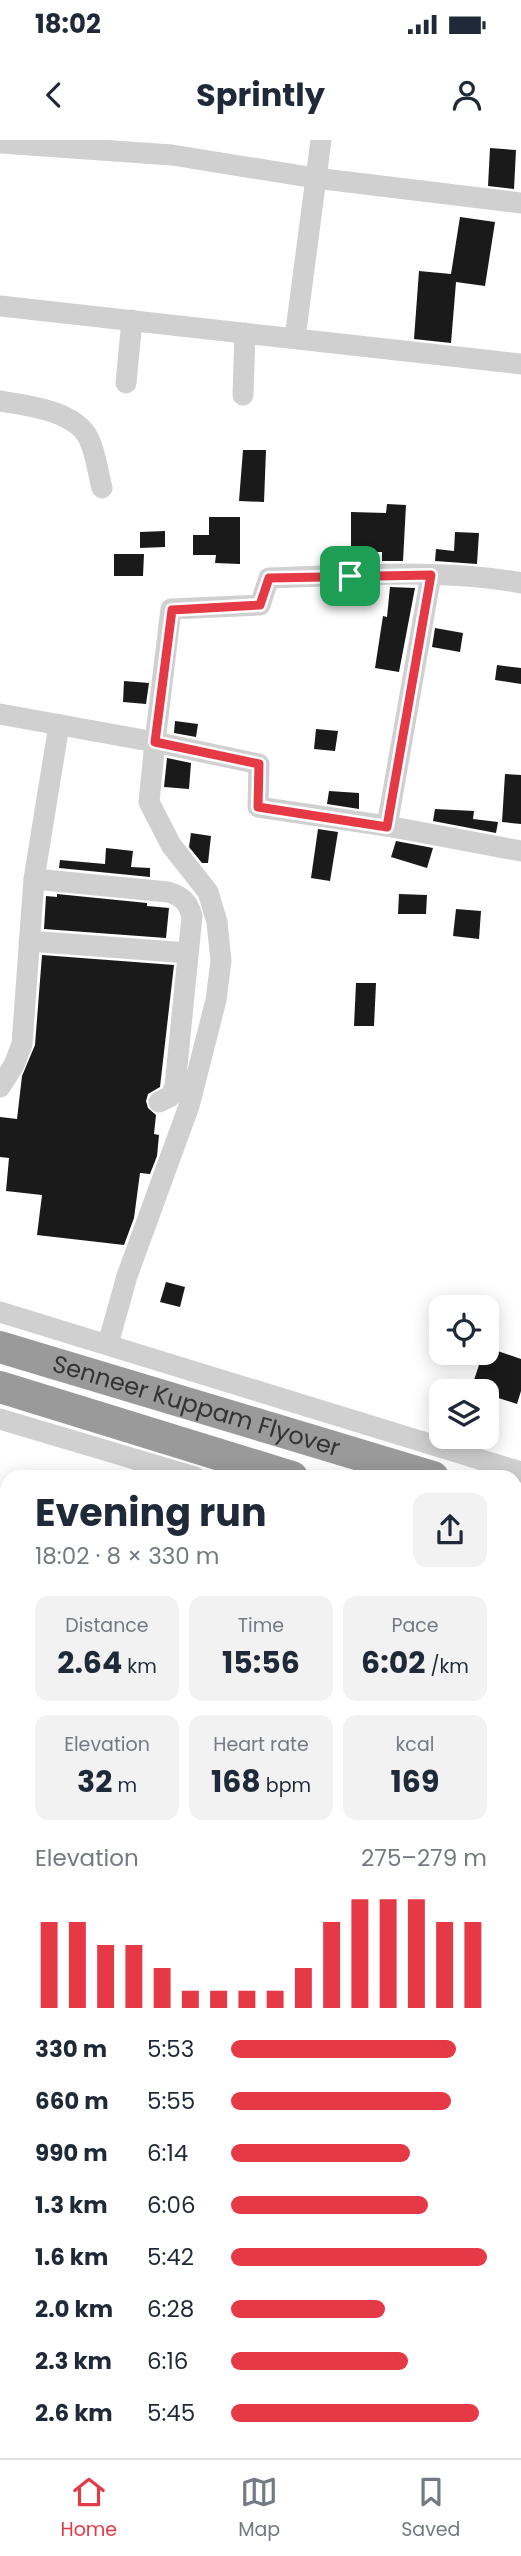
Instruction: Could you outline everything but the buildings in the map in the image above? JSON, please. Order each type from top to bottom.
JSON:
[{"type":"highway","name":"Senneer Kuppam Flyover","points":[[0,1347],[410,1470]]},
{"type":"highway","name":"Senneer Kuppam Flyover","points":[[0,1387],[269,1470]]},
{"type":"street","points":[[295,338],[321,140]]},
{"type":"street","points":[[0,143],[173,148],[315,178],[521,203]]},
{"type":"street","points":[[0,306],[521,364]]},
{"type":"street","points":[[126,383],[132,320]]},
{"type":"street","points":[[243,395],[244,333]]},
{"type":"street","points":[[0,401],[29,404],[76,424],[89,438],[102,488]]},
{"type":"street","points":[[387,827],[431,575]]},
{"type":"street","points":[[108,1345],[127,1276],[189,1106],[216,1000],[221,961],[217,922],[208,892],[172,845],[149,802],[172,610],[260,605],[269,578],[431,575],[502,579],[521,583]]},
{"type":"street","points":[[0,714],[259,764],[258,807],[521,851]]},
{"type":"street","points":[[0,1087],[14,1065],[22,1044],[34,879],[59,725]]},
{"type":"street","points":[[34,879],[168,892],[180,896],[189,905],[192,916],[176,1086],[171,1096],[159,1102]]},
{"type":"street","points":[[29,942],[188,953]]},
{"type":"street","points":[[0,1312],[514,1470]]},
{"type":"street","points":[[0,1419],[154,1470]]},
{"type":"route","points":[[431,575],[387,827],[258,807],[259,764],[155,742],[172,610],[260,605],[269,578],[350,576],[431,575]]}]
